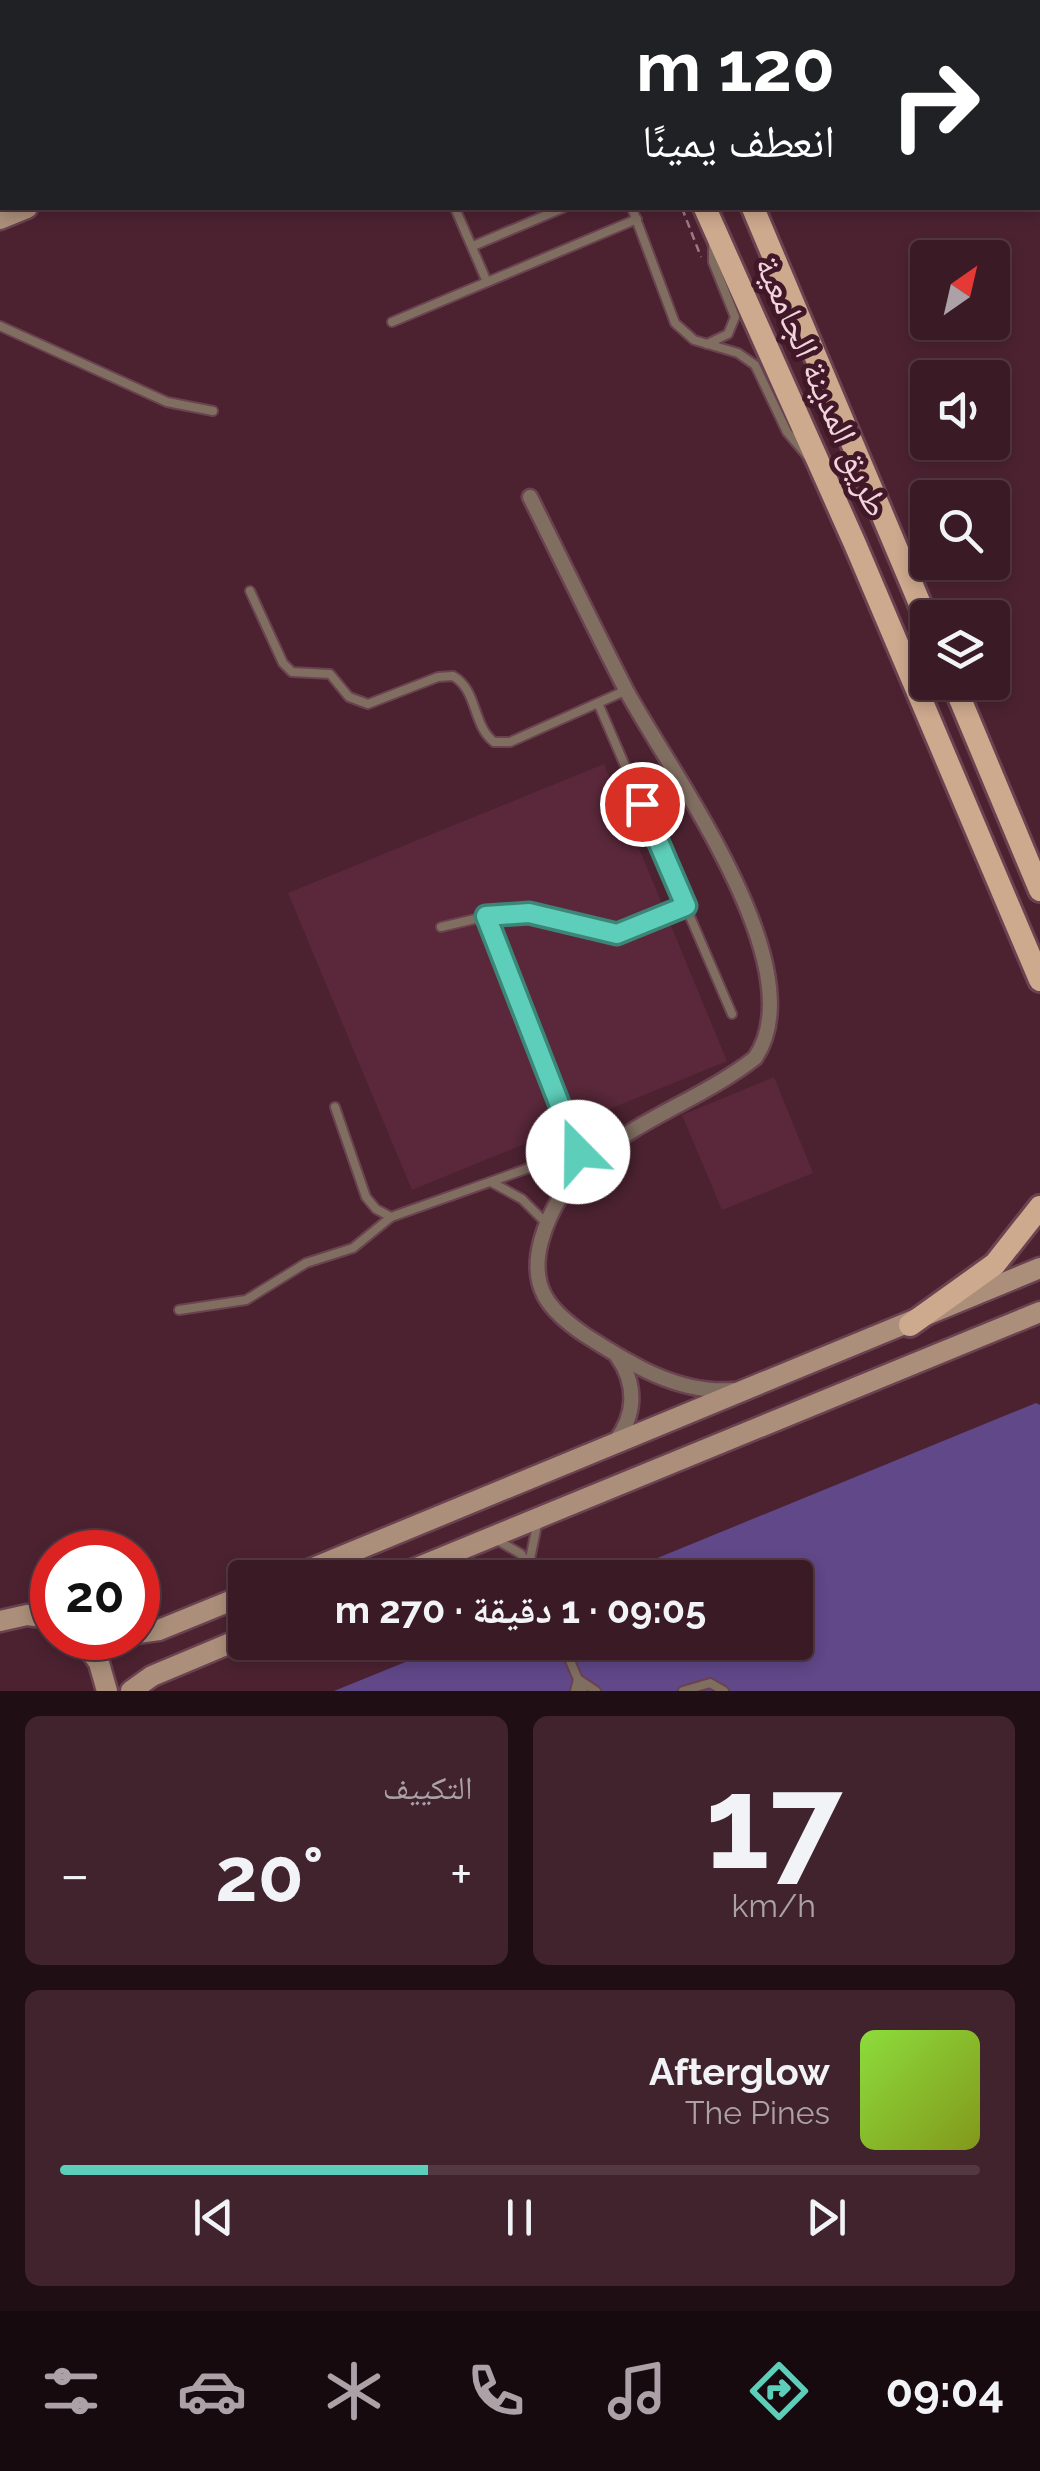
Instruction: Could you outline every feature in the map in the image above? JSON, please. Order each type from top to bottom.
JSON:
[{"type":"main road","name":"طريق المدينة الجامعية","points":[[706,210],[820,464],[1040,980]]},
{"type":"main road","name":"طريق المدينة الجامعية","points":[[754,210],[918,600]]},
{"type":"main road","points":[[960,700],[1040,890]]},
{"type":"main road","points":[[910,1325],[995,1264],[1040,1207]]},
{"type":"street","points":[[530,497],[627,690],[729,871],[764,963],[771,1026],[755,1058],[740,1070],[580,1159],[547,1224],[536,1265],[543,1298],[558,1315],[613,1352],[690,1388],[755,1389]]},
{"type":"street","points":[[333,1560],[910,1325],[1040,1268]]},
{"type":"street","points":[[435,1560],[1040,1312]]},
{"type":"street","points":[[612,1446],[624,1429],[632,1399],[629,1378],[613,1352]]},
{"type":"street","points":[[160,1630],[228,1603]]},
{"type":"street","points":[[0,1621],[30,1615]]},
{"type":"street","points":[[131,1691],[152,1676],[228,1644]]},
{"type":"street","points":[[97,1660],[107,1691]]},
{"type":"lane","points":[[456,210],[486,282]]},
{"type":"lane","points":[[473,246],[558,210]]},
{"type":"lane","points":[[633,210],[675,323],[707,344],[738,353],[755,365],[792,442],[820,464]]},
{"type":"lane","points":[[392,322],[637,219]]},
{"type":"lane","points":[[707,344],[724,338],[734,323],[713,262],[716,232]]},
{"type":"lane","points":[[0,326],[167,402],[213,411]]},
{"type":"lane","points":[[250,590],[287,668],[298,674],[330,674],[349,697],[361,704],[374,704],[438,676],[453,676],[468,689],[486,735],[500,743],[627,690]]},
{"type":"lane","points":[[598,703],[732,1014]]},
{"type":"lane","points":[[441,927],[486,916],[529,913],[617,934],[686,906]]},
{"type":"lane","points":[[179,1310],[246,1300],[306,1263],[353,1248],[391,1216],[491,1182],[580,1159],[486,916]]},
{"type":"lane","points":[[335,1107],[366,1197],[376,1209],[391,1216]]},
{"type":"lane","points":[[491,1182],[522,1199],[547,1224]]},
{"type":"lane","points":[[529,1560],[532,1538],[544,1515]]},
{"type":"lane","points":[[488,1538],[512,1547],[525,1560]]},
{"type":"lane","points":[[570,1660],[583,1691]]},
{"type":"lane","points":[[574,1691],[578,1678]]},
{"type":"lane","points":[[578,1678],[596,1691]]},
{"type":"lane","points":[[683,1691],[710,1683],[724,1691]]},
{"type":"shaded area","points":[[604,764],[727,1061],[412,1190],[288,893]]},
{"type":"shaded area","points":[[774,1077],[813,1173],[722,1210],[682,1115]]},
{"type":"shaded area","points":[[1036,1403],[1040,1405],[1040,1691],[334,1691],[410,1660],[813,1660],[813,1560],[653,1560]]},
{"type":"route","points":[[578,1152],[486,916],[529,913],[601,934],[617,934],[686,906],[642,804]]}]
